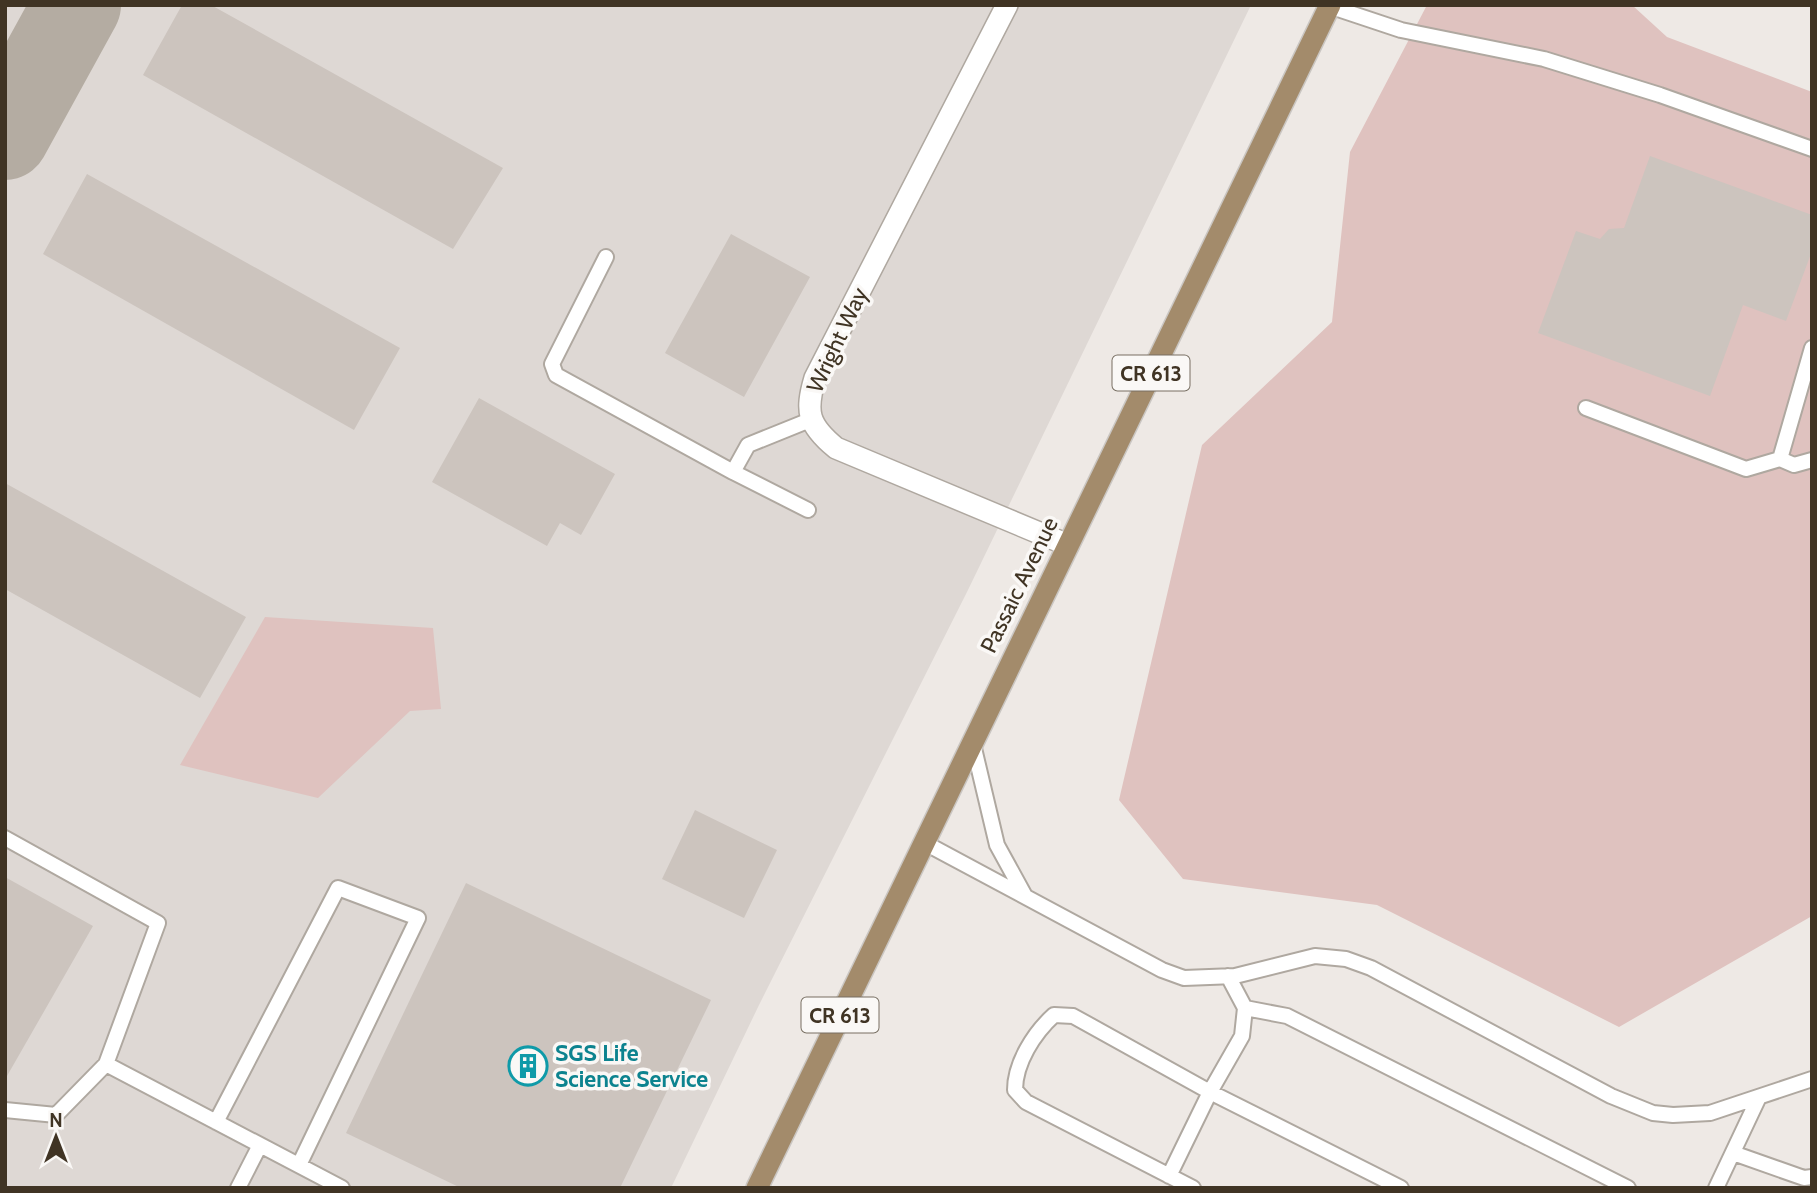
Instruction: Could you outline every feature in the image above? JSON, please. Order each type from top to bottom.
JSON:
[{"type":"main road","name":"Passaic Avenue","points":[[757,1188],[1329,6]]},
{"type":"street","name":"Wright Way","points":[[1007,5],[815,378],[808,399],[810,420],[821,436],[836,448],[1068,545]]},
{"type":"lane","points":[[1329,6],[1401,30],[1544,59],[1660,95],[1812,149]]},
{"type":"lane","points":[[606,257],[552,364],[556,374],[733,472],[808,510]]},
{"type":"lane","points":[[1780,459],[1810,356]]},
{"type":"lane","points":[[1586,408],[1746,469],[1780,459],[1794,465],[1812,460]]},
{"type":"lane","points":[[733,472],[748,446],[810,420]]},
{"type":"lane","points":[[972,741],[997,845],[1025,897]]},
{"type":"lane","points":[[5,838],[158,923],[106,1064],[56,1115],[5,1110]]},
{"type":"lane","points":[[923,842],[1162,970],[1184,978],[1228,976],[1315,956],[1346,959],[1371,968],[1611,1096],[1654,1113],[1710,1113],[1812,1079]]},
{"type":"lane","points":[[216,1122],[338,888],[418,918],[299,1166]]},
{"type":"lane","points":[[1169,1176],[1210,1092],[1242,1037],[1245,1008],[1228,976]]},
{"type":"lane","points":[[1245,1008],[1287,1016],[1628,1188]]},
{"type":"lane","points":[[1193,1188],[1026,1102],[1015,1090],[1015,1075],[1039,1028],[1054,1015],[1073,1016],[1210,1092],[1401,1188]]},
{"type":"lane","points":[[106,1064],[341,1188]]},
{"type":"lane","points":[[1716,1188],[1759,1097]]},
{"type":"lane","points":[[238,1188],[260,1145]]},
{"type":"lane","points":[[1733,1153],[1804,1178],[1812,1177]]},
{"type":"shaded area","points":[[5,5],[1251,5],[967,592],[759,1005],[671,1188],[5,1188]]},
{"type":"shaded area","points":[[1427,5],[1632,5],[1667,37],[1812,92],[1812,916],[1619,1027],[1377,905],[1183,879],[1119,800],[1202,445],[1332,322],[1350,152]]},
{"type":"shaded area","points":[[265,617],[433,628],[441,709],[410,711],[318,798],[180,765]]},
{"type":"building","points":[[182,5],[211,5],[503,168],[453,249],[143,75]]},
{"type":"building","points":[[1650,156],[1812,215],[1812,251],[1786,321],[1743,305],[1710,396],[1538,333],[1576,231],[1600,239],[1609,229],[1624,228]]},
{"type":"building","points":[[87,174],[400,348],[354,430],[43,254]]},
{"type":"building","points":[[731,234],[810,277],[744,397],[665,353]]},
{"type":"building","points":[[479,398],[615,474],[581,535],[560,523],[547,546],[432,482]]},
{"type":"building","points":[[5,483],[246,617],[200,698],[5,589]]},
{"type":"building","points":[[695,810],[777,850],[744,918],[662,879]]},
{"type":"building","points":[[5,877],[93,926],[7,1076],[5,1075]]},
{"type":"building","name":"SGS Life Science Service","points":[[466,883],[711,1000],[620,1188],[461,1188],[346,1133]]},
{"type":"taxiway","points":[[5,136],[77,5]]},
{"type":"place","name":"SGS Life Science Service","points":[[528,1066]]}]
